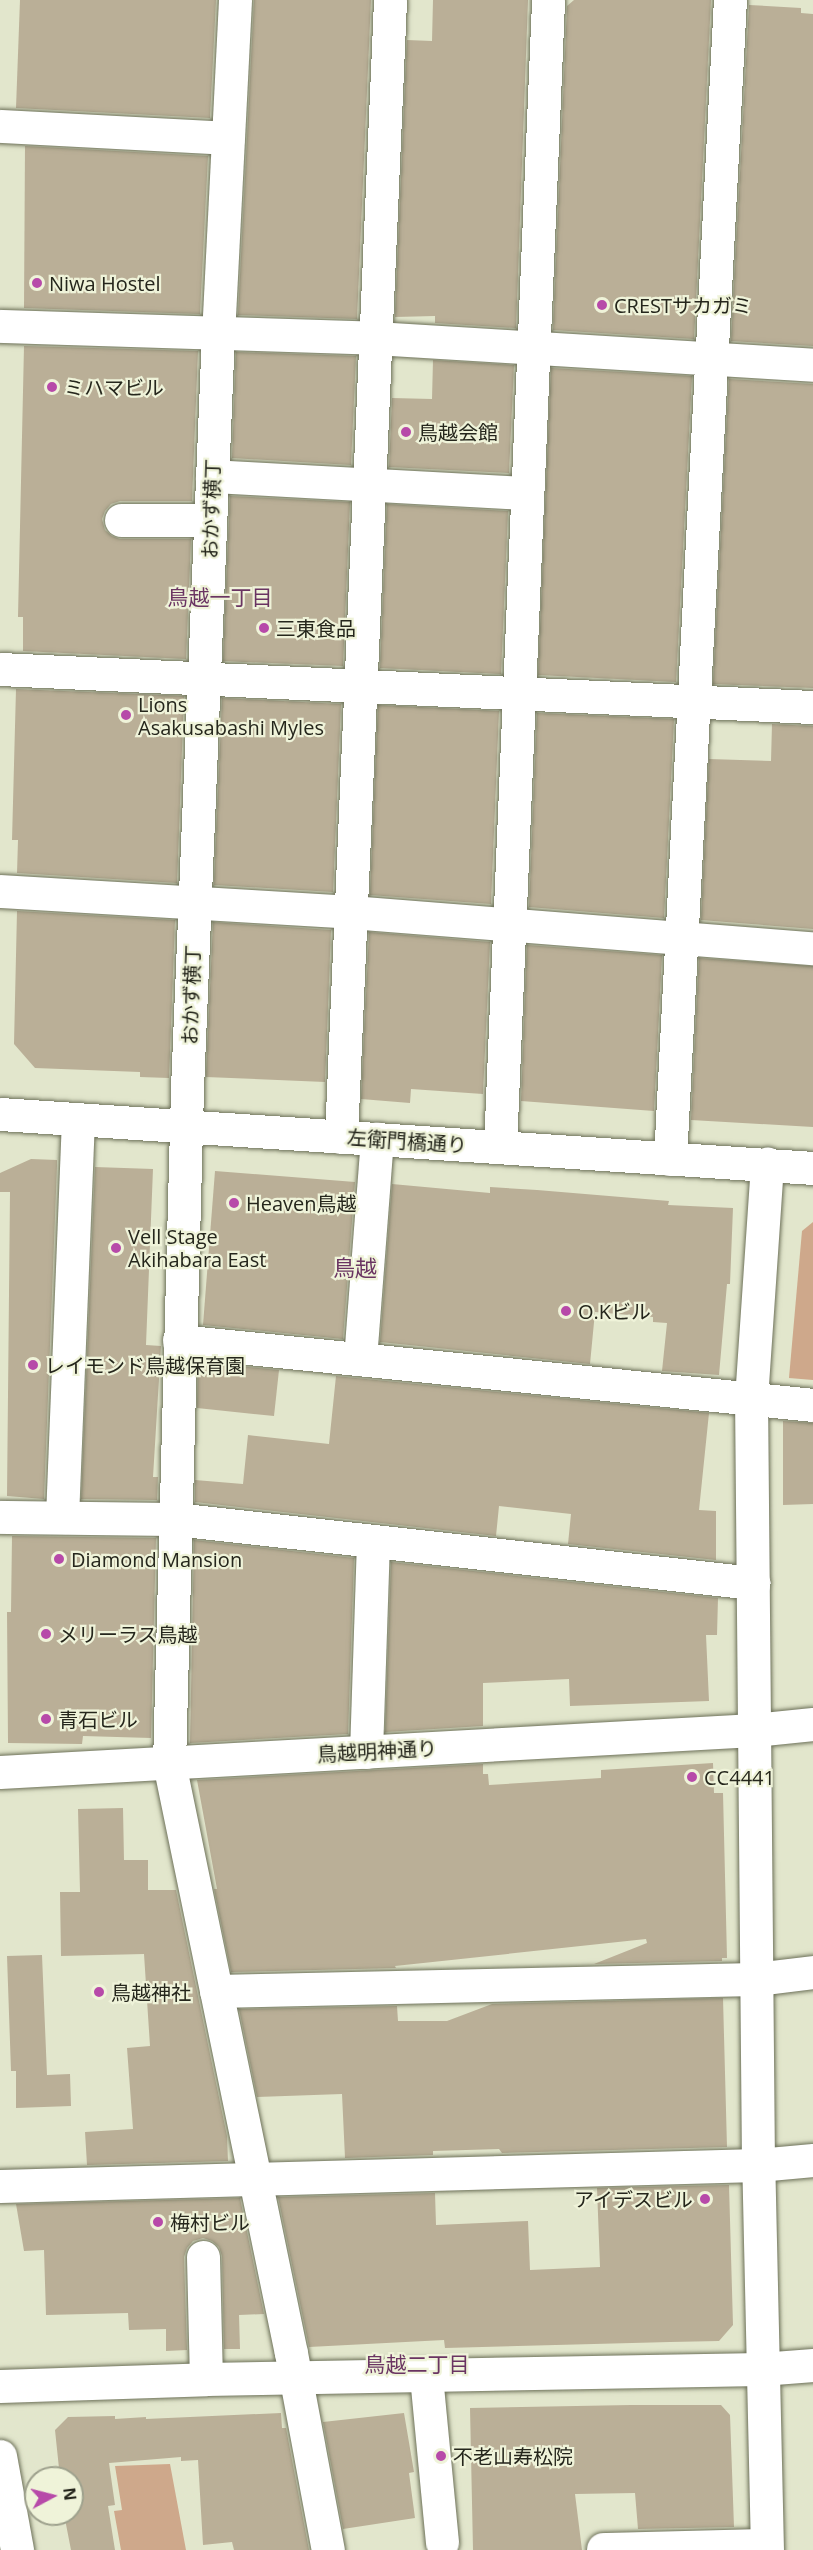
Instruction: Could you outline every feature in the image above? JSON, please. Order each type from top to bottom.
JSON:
[{"type":"street","name":"おかず横丁","points":[[235,0],[218,333],[194,902],[178,1341],[170,1763],[328,2550]]},
{"type":"street","points":[[340,1137],[390,0]]},
{"type":"street","points":[[500,1147],[548,0]]},
{"type":"street","points":[[670,1159],[730,0]]},
{"type":"street","points":[[0,126],[228,138]]},
{"type":"street","points":[[0,326],[375,338],[813,365]]},
{"type":"street","points":[[212,476],[527,493]]},
{"type":"street","points":[[121,520],[210,520]]},
{"type":"street","points":[[0,669],[813,707]]},
{"type":"street","points":[[0,891],[351,912],[813,948]]},
{"type":"street","name":"左衛門橋通り","points":[[0,1114],[813,1168]]},
{"type":"street","points":[[62,1517],[78,1119]]},
{"type":"street","points":[[360,1359],[377,1139]]},
{"type":"street","points":[[603,2549],[767,2547],[761,2369],[758,2165],[751,1399],[767,1164]]},
{"type":"street","points":[[178,1341],[813,1405]]},
{"type":"street","points":[[0,1517],[175,1519],[753,1583]]},
{"type":"street","points":[[366,1752],[373,1541]]},
{"type":"street","name":"鳥越明神通り","points":[[0,1772],[754,1730],[813,1724]]},
{"type":"street","points":[[216,1990],[756,1978],[813,1972]]},
{"type":"street","points":[[0,2186],[758,2165],[813,2160]]},
{"type":"street","points":[[203,2258],[206,2379]]},
{"type":"street","points":[[0,2386],[206,2379],[761,2369],[813,2365]]},
{"type":"street","points":[[426,2376],[442,2542]]},
{"type":"street","points":[[0,2456],[17,2550]]},
{"type":"shaded area","points":[[813,1222],[813,1380],[789,1378],[802,1231]]},
{"type":"shaded area","points":[[170,2464],[186,2550],[121,2550],[114,2511],[122,2510],[115,2466]]},
{"type":"building","points":[[20,0],[216,0],[210,118],[16,108]]},
{"type":"building","points":[[254,0],[371,0],[357,319],[238,315]]},
{"type":"building","points":[[433,0],[528,0],[516,328],[435,323],[435,316],[395,317],[407,40],[432,41]]},
{"type":"building","points":[[574,0],[711,0],[694,339],[553,330],[567,6]]},
{"type":"building","points":[[749,5],[801,8],[801,13],[813,14],[813,346],[731,341]]},
{"type":"building","points":[[25,146],[208,156],[200,314],[24,308]]},
{"type":"building","points":[[24,346],[198,351],[192,501],[120,501],[111,504],[102,519],[105,530],[120,539],[191,539],[186,659],[23,651],[23,617],[18,617]]},
{"type":"building","points":[[236,352],[356,356],[351,465],[232,458]]},
{"type":"building","points":[[433,360],[514,365],[509,473],[389,467],[392,398],[432,399]]},
{"type":"building","points":[[551,368],[692,376],[676,682],[538,675]]},
{"type":"building","points":[[729,379],[813,384],[813,688],[713,684]]},
{"type":"building","points":[[230,496],[350,502],[343,666],[223,661]]},
{"type":"building","points":[[387,504],[508,511],[501,674],[380,668]]},
{"type":"building","points":[[16,689],[184,696],[177,883],[17,873],[18,840],[12,840]]},
{"type":"building","points":[[222,698],[341,704],[333,892],[214,885]]},
{"type":"building","points":[[378,705],[499,711],[491,904],[370,895]]},
{"type":"building","points":[[537,713],[674,719],[664,918],[529,907]]},
{"type":"building","points":[[772,724],[813,726],[813,929],[701,920],[709,759],[771,761]]},
{"type":"building","points":[[17,911],[175,920],[169,1078],[140,1077],[140,1072],[35,1068],[14,1044]]},
{"type":"building","points":[[213,922],[331,930],[325,1082],[206,1077]]},
{"type":"building","points":[[369,932],[490,942],[483,1094],[411,1089],[410,1103],[361,1099]]},
{"type":"building","points":[[527,945],[662,955],[654,1111],[521,1101]]},
{"type":"building","points":[[699,958],[813,966],[813,1127],[691,1120]]},
{"type":"building","points":[[31,1159],[57,1160],[44,1499],[7,1496],[10,1192],[0,1192],[0,1173]]},
{"type":"building","points":[[95,1167],[153,1169],[146,1345],[161,1346],[153,1477],[158,1477],[157,1500],[81,1499]]},
{"type":"building","points":[[215,1171],[355,1182],[343,1339],[203,1325]]},
{"type":"building","points":[[392,1184],[490,1193],[490,1187],[537,1190],[669,1201],[668,1205],[733,1208],[730,1284],[727,1284],[719,1375],[662,1371],[667,1323],[653,1322],[653,1317],[595,1312],[590,1364],[380,1342]]},
{"type":"building","points":[[198,1362],[279,1370],[274,1416],[197,1408]]},
{"type":"building","points":[[336,1376],[709,1413],[699,1510],[716,1511],[716,1560],[568,1544],[571,1514],[499,1506],[496,1536],[195,1502],[195,1480],[243,1484],[248,1435],[329,1444]]},
{"type":"building","points":[[783,1421],[813,1423],[813,1504],[783,1505]]},
{"type":"building","points":[[12,1536],[156,1538],[151,1738],[83,1736],[82,1744],[8,1743],[7,1612],[11,1612]]},
{"type":"building","points":[[194,1540],[354,1558],[348,1734],[190,1743]]},
{"type":"building","points":[[391,1562],[718,1598],[717,1635],[706,1635],[709,1701],[570,1706],[569,1679],[483,1683],[483,1726],[385,1732]]},
{"type":"building","points":[[713,1763],[714,1793],[723,1793],[727,1958],[722,1958],[722,1961],[594,1964],[647,1943],[646,1939],[395,1966],[396,1968],[231,1972],[214,1889],[217,1889],[197,1780],[483,1764],[483,1774],[488,1774],[489,1785],[601,1778],[601,1770]]},
{"type":"building","points":[[123,1808],[124,1860],[148,1860],[148,1890],[176,1890],[227,2136],[228,2161],[87,2165],[85,2132],[133,2129],[127,2048],[150,2046],[144,1954],[61,1956],[60,1892],[80,1892],[78,1809]]},
{"type":"building","points":[[42,1955],[47,2075],[70,2074],[71,2106],[16,2108],[16,2071],[11,2071],[7,1956]]},
{"type":"building","points":[[723,1998],[727,2147],[502,2153],[499,2149],[433,2151],[433,2155],[345,2158],[342,2094],[257,2097],[239,2009],[397,2006],[398,2021],[447,2021],[492,2004]]},
{"type":"building","points":[[729,2185],[733,2325],[719,2341],[445,2348],[444,2340],[309,2347],[278,2197],[435,2193],[436,2225],[528,2221],[530,2270],[600,2267],[597,2188]]},
{"type":"building","points":[[240,2198],[264,2314],[239,2315],[240,2349],[224,2349],[222,2256],[219,2247],[203,2238],[193,2241],[184,2257],[187,2350],[166,2351],[166,2329],[129,2330],[128,2313],[46,2315],[44,2250],[24,2251],[16,2204]]},
{"type":"building","points":[[721,2405],[730,2415],[734,2527],[638,2529],[635,2493],[575,2494],[582,2550],[473,2550],[470,2408]]},
{"type":"building","points":[[281,2413],[282,2428],[286,2428],[309,2550],[234,2550],[232,2542],[203,2545],[198,2460],[181,2461],[181,2457],[109,2463],[115,2505],[108,2506],[115,2550],[71,2550],[66,2526],[84,2526],[84,2466],[59,2466],[55,2430],[68,2417],[115,2416],[115,2419],[146,2417],[146,2419]]},
{"type":"building","points":[[404,2413],[414,2472],[409,2473],[415,2518],[343,2529],[323,2422]]},
{"type":"place","name":"Niwa Hostel","points":[[37,283]]},
{"type":"place","name":"CRESTサカガミ","points":[[602,305]]},
{"type":"place","name":"ミハマビル","points":[[52,387]]},
{"type":"place","name":"鳥越会館","points":[[406,432]]},
{"type":"place","name":"三東食品","points":[[264,628]]},
{"type":"place","name":"Lions Asakusabashi Myles","points":[[126,715]]},
{"type":"place","name":"Heaven鳥越","points":[[234,1203]]},
{"type":"place","name":"Vell Stage Akihabara East","points":[[116,1248]]},
{"type":"place","name":"O.Kビル","points":[[566,1311]]},
{"type":"place","name":"レイモンド鳥越保育園","points":[[33,1365]]},
{"type":"place","name":"Diamond Mansion","points":[[59,1559]]},
{"type":"place","name":"メリーラス鳥越","points":[[46,1634]]},
{"type":"place","name":"青石ビル","points":[[46,1719]]},
{"type":"place","name":"CC4441","points":[[692,1777]]},
{"type":"place","name":"鳥越神社","points":[[99,1992]]},
{"type":"place","name":"アイデスビル","points":[[705,2199]]},
{"type":"place","name":"梅村ビル","points":[[158,2222]]},
{"type":"place","name":"不老山寿松院","points":[[441,2456]]},
{"type":"district","name":"鳥越一丁目","points":[[220,597]]},
{"type":"district","name":"鳥越","points":[[355,1268]]},
{"type":"district","name":"鳥越二丁目","points":[[417,2364]]}]
